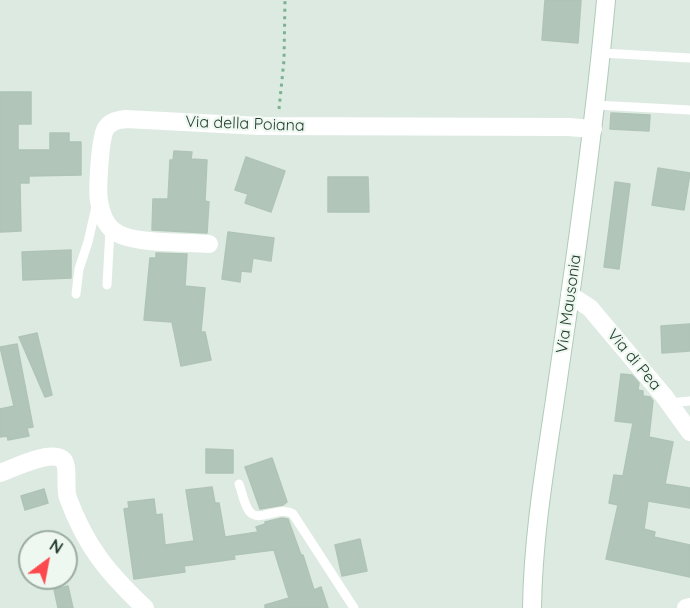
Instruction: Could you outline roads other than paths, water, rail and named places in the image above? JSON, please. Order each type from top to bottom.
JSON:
[{"type":"street","name":"Via Mausonia","points":[[532,608],[545,472],[593,129],[606,0]]},
{"type":"street","name":"Via della Poiana","points":[[109,225],[98,199],[102,136],[108,125],[126,119],[278,126],[593,129]]},
{"type":"street","points":[[109,225],[119,234],[141,240],[209,243]]},
{"type":"street","name":"Via di Pea","points":[[570,296],[576,297],[590,308],[669,403],[690,432]]},
{"type":"street","points":[[0,473],[46,457],[55,456],[64,460],[67,466],[66,492],[90,548],[145,608]]},
{"type":"lane","points":[[602,53],[690,58]]},
{"type":"lane","points":[[596,105],[690,110]]},
{"type":"lane","points":[[76,294],[79,269],[98,199]]},
{"type":"lane","points":[[107,285],[111,236],[109,225]]},
{"type":"lane","points":[[669,403],[690,401]]},
{"type":"lane","points":[[239,484],[248,510],[253,515],[259,516],[283,510],[296,517],[354,608]]}]
